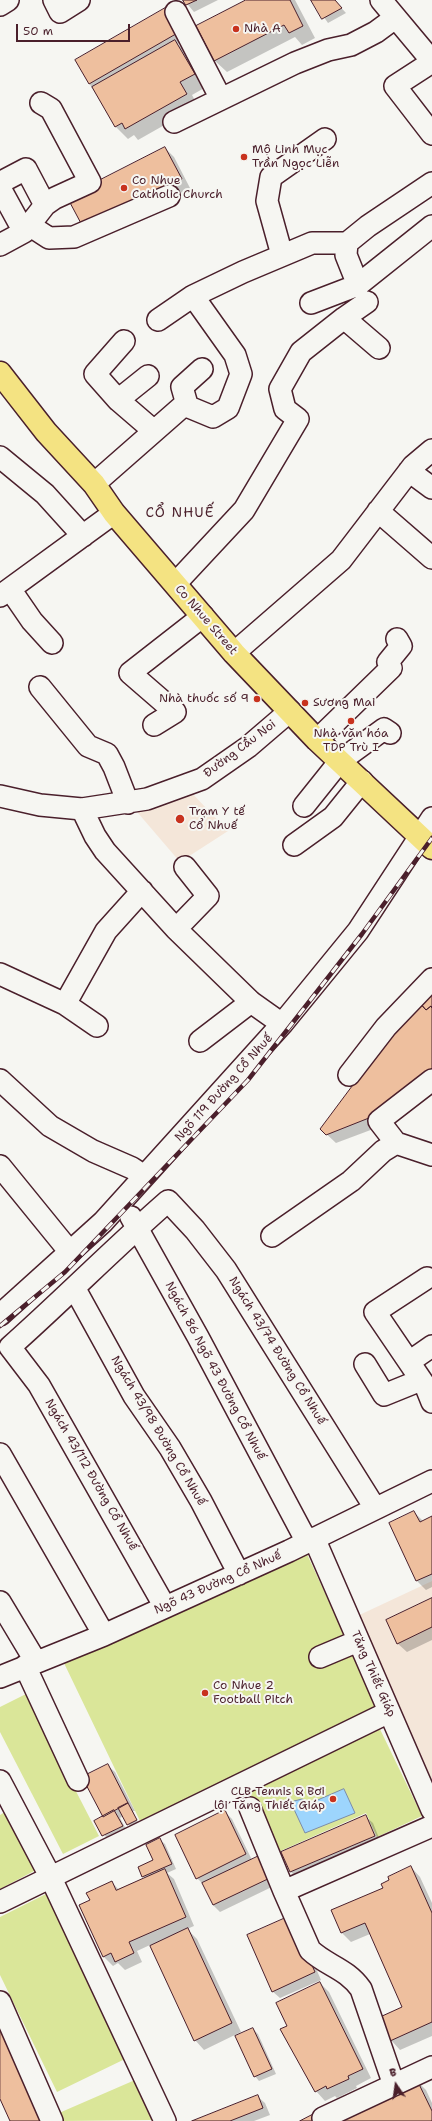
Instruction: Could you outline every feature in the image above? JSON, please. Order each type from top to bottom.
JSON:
[{"type":"main road","name":"Co Nhue Street","points":[[0,373],[46,432],[94,484],[114,513],[234,653],[317,740],[426,842]]},
{"type":"street","points":[[0,5],[8,0]]},
{"type":"street","points":[[54,0],[60,12],[79,0]]},
{"type":"street","points":[[381,0],[432,62],[395,86],[432,134]]},
{"type":"street","points":[[176,12],[220,99]]},
{"type":"street","points":[[174,122],[295,63],[328,50],[351,45],[376,32],[395,18]]},
{"type":"street","points":[[0,245],[27,229],[45,205],[55,198],[90,182],[51,109],[40,103]]},
{"type":"street","points":[[282,255],[267,201],[271,177],[325,138]]},
{"type":"street","points":[[45,205],[26,169],[3,184],[27,229],[49,238],[74,238],[169,196]]},
{"type":"street","points":[[158,320],[193,296],[282,255],[312,243],[347,243],[368,226],[432,183]]},
{"type":"street","points":[[175,584],[244,510],[298,418],[285,409],[280,389],[301,352],[344,318],[362,293],[432,226]]},
{"type":"street","points":[[347,243],[346,255],[362,293]]},
{"type":"street","points":[[311,303],[362,293]]},
{"type":"street","points":[[184,406],[213,417],[228,408],[241,374],[235,355],[193,296]]},
{"type":"street","points":[[344,318],[379,348]]},
{"type":"street","points":[[124,341],[95,374],[118,400],[154,431]]},
{"type":"street","points":[[94,484],[184,406],[186,402],[182,387],[202,369]]},
{"type":"street","points":[[118,400],[148,376]]},
{"type":"street","points":[[234,653],[341,560],[409,471],[432,450]]},
{"type":"street","points":[[0,457],[45,494],[82,536]]},
{"type":"street","points":[[409,471],[432,488]]},
{"type":"street","points":[[378,511],[432,558]]},
{"type":"street","points":[[52,643],[5,592],[114,513]]},
{"type":"street","points":[[432,566],[428,570],[432,573]]},
{"type":"street","points":[[154,725],[175,712],[130,673],[203,616]]},
{"type":"street","points":[[317,740],[390,668],[388,662],[401,646],[397,639]]},
{"type":"street","points":[[40,687],[88,746],[107,754],[114,767],[128,803]]},
{"type":"street","name":"Đường Cầu Noi","points":[[0,796],[40,805],[82,809],[147,799],[202,779],[248,746],[290,711]]},
{"type":"street","points":[[304,806],[340,761],[384,729],[390,733]]},
{"type":"street","points":[[294,844],[333,817],[362,781]]},
{"type":"street","points":[[82,809],[95,836],[106,851],[176,929],[251,1002],[282,1024]]},
{"type":"street","name":"Ngõ 119 Đường Cổ Nhuế","points":[[0,1316],[67,1268],[121,1202],[200,1117],[282,1024],[358,931],[426,842],[432,818]]},
{"type":"street","points":[[176,929],[208,896],[185,867]]},
{"type":"street","points":[[65,1004],[106,932],[142,891]]},
{"type":"street","points":[[0,974],[65,1004],[97,1026]]},
{"type":"street","points":[[349,1075],[386,1028],[432,979]]},
{"type":"street","points":[[200,1041],[251,1002]]},
{"type":"street","points":[[0,1080],[50,1126],[94,1151],[132,1168],[144,1176]]},
{"type":"street","points":[[432,1080],[379,1121],[396,1142],[432,1155]]},
{"type":"street","points":[[272,1236],[351,1181],[383,1151],[396,1142]]},
{"type":"street","name":"Ngách 43/98 Đường Cổ Nhuế","points":[[0,1166],[67,1268],[134,1396],[170,1448],[201,1501],[239,1574]]},
{"type":"street","name":"Ngách 43/74 Đường Cổ Nhuế","points":[[137,1228],[168,1201],[195,1230],[226,1270],[375,1508]]},
{"type":"street","name":"Ngách 86 Ngõ 43 Đường Cổ Nhuế","points":[[121,1202],[137,1228],[311,1540]]},
{"type":"street","points":[[67,1268],[137,1228]]},
{"type":"street","name":"Ngách 43/112 Đường Cổ Nhuế","points":[[67,1268],[10,1347],[39,1385],[165,1606]]},
{"type":"street","points":[[427,1278],[375,1312],[421,1380],[432,1402]]},
{"type":"street","points":[[409,1362],[432,1346]]},
{"type":"street","points":[[365,1364],[384,1395],[421,1380]]},
{"type":"street","points":[[0,1454],[104,1635]]},
{"type":"street","name":"Ngõ 43 Đường Cổ Nhuế","points":[[0,1677],[104,1635],[165,1606],[239,1574],[432,1481]]},
{"type":"street","name":"Tăng Thiết Giáp","points":[[311,1540],[358,1641],[432,1810]]},
{"type":"street","points":[[0,1602],[30,1664],[78,1780]]},
{"type":"street","points":[[320,1657],[358,1641]]},
{"type":"street","points":[[0,1902],[50,1876],[389,1712]]},
{"type":"street","points":[[0,1781],[50,1876],[165,2121]]},
{"type":"street","points":[[250,1808],[310,1950],[317,1956],[352,1977],[361,1989],[394,2085]]},
{"type":"street","points":[[284,1891],[432,1826]]},
{"type":"street","points":[[0,2002],[52,2121]]},
{"type":"street","points":[[323,2118],[432,2067]]},
{"type":"shaded area","name":"Trạm Y tế Cổ Nhuế","points":[[188,789],[228,831],[180,862],[132,806]]},
{"type":"shaded area","points":[[432,1581],[432,1780],[353,1618]]},
{"type":"green space","name":"Co Nhue 2 Football Pitch","points":[[306,1552],[379,1710],[140,1821],[63,1661]]},
{"type":"green space","points":[[26,1694],[99,1836],[63,1854],[0,1732],[0,1707]]},
{"type":"green space","name":"CLB Tennis & Bơi lội Tăng Thiết Giáp","points":[[377,1723],[422,1816],[377,1837],[366,1813],[276,1853],[247,1786]]},
{"type":"green space","points":[[5,1812],[36,1870],[0,1889],[0,1815]]},
{"type":"green space","points":[[46,1894],[125,2059],[57,2092],[0,1975],[0,1917]]},
{"type":"green space","points":[[135,2080],[153,2120],[63,2121],[59,2113]]},
{"type":"water","points":[[344,1789],[355,1813],[305,1833],[292,1805],[294,1801],[302,1799],[310,1803]]},
{"type":"building","points":[[183,0],[197,0],[186,5]]},
{"type":"building","name":"Nhà A","points":[[246,0],[290,0],[303,26],[289,33],[284,25],[214,61],[196,26]]},
{"type":"building","points":[[311,0],[335,0],[342,8],[322,19]]},
{"type":"building","points":[[167,7],[181,31],[89,84],[75,60]]},
{"type":"building","points":[[175,40],[195,74],[180,82],[187,94],[125,129],[122,123],[115,127],[92,87]]},
{"type":"building","name":"Co Nhue Catholic Church","points":[[165,147],[182,179],[84,229],[67,197]]},
{"type":"building","points":[[432,983],[432,1008],[431,1006],[426,1010],[419,1002]]},
{"type":"building","points":[[419,1002],[426,1010],[431,1006],[432,1008],[432,1074],[374,1116],[326,1135],[320,1129],[373,1058]]},
{"type":"building","points":[[414,1511],[420,1522],[432,1516],[432,1574],[416,1581],[389,1523]]},
{"type":"building","points":[[432,1598],[432,1627],[397,1644],[386,1620]]},
{"type":"building","points":[[108,1764],[128,1803],[103,1817],[82,1777]]},
{"type":"building","points":[[128,1803],[137,1820],[127,1825],[118,1808]]},
{"type":"building","points":[[114,1810],[123,1826],[102,1836],[94,1821]]},
{"type":"building","points":[[225,1810],[246,1854],[196,1879],[175,1835]]},
{"type":"building","points":[[366,1815],[375,1836],[290,1872],[281,1852]]},
{"type":"building","points":[[160,1838],[172,1864],[142,1877],[138,1867],[153,1860],[146,1845]]},
{"type":"building","points":[[261,1855],[272,1877],[213,1905],[202,1883]]},
{"type":"building","points":[[411,1866],[432,1913],[432,2022],[390,2041],[380,2017],[402,2007],[365,1923],[341,1933],[331,1910],[383,1888],[381,1884],[389,1880],[388,1877]]},
{"type":"building","points":[[165,1869],[186,1917],[129,1942],[134,1953],[115,1962],[111,1953],[103,1957],[79,1905],[90,1900],[86,1893],[112,1881],[116,1890]]},
{"type":"building","points":[[290,1916],[315,1972],[272,1992],[247,1935]]},
{"type":"building","points":[[188,1928],[232,2023],[194,2041],[150,1946]]},
{"type":"building","points":[[320,1982],[363,2069],[348,2076],[349,2079],[327,2089],[326,2086],[315,2092],[280,2029],[287,2026],[276,2003]]},
{"type":"building","points":[[253,2028],[272,2069],[254,2077],[235,2036]]},
{"type":"building","points":[[0,2029],[42,2121],[10,2121],[0,2099]]},
{"type":"building","points":[[417,2080],[432,2111],[432,2121],[331,2121]]},
{"type":"building","points":[[258,2095],[263,2108],[230,2121],[192,2121]]},
{"type":"building","points":[[314,2114],[318,2121],[300,2121]]},
{"type":"railway","points":[[0,1326],[65,1272],[248,1080],[362,934],[432,838]]},
{"type":"place","name":"Nhà A","points":[[236,29]]},
{"type":"place","name":"Mộ Linh Mục Trần Ngọc Liễn","points":[[244,157]]},
{"type":"place","name":"Co Nhue Catholic Church","points":[[124,188]]},
{"type":"place","name":"Nhà thuốc số 9","points":[[257,699]]},
{"type":"place","name":"Sương Mai","points":[[305,703]]},
{"type":"place","name":"Nhà văn hóa TDP Trù I","points":[[351,721]]},
{"type":"place","name":"Trạm Y tế Cổ Nhuế","points":[[180,819]]},
{"type":"place","name":"Co Nhue 2 Football Pitch","points":[[205,1693]]},
{"type":"place","name":"CLB Tennis & Bơi lội Tăng Thiết Giáp","points":[[333,1799]]},
{"type":"district","name":"CỔ NHUẾ","points":[[180,513]]}]
